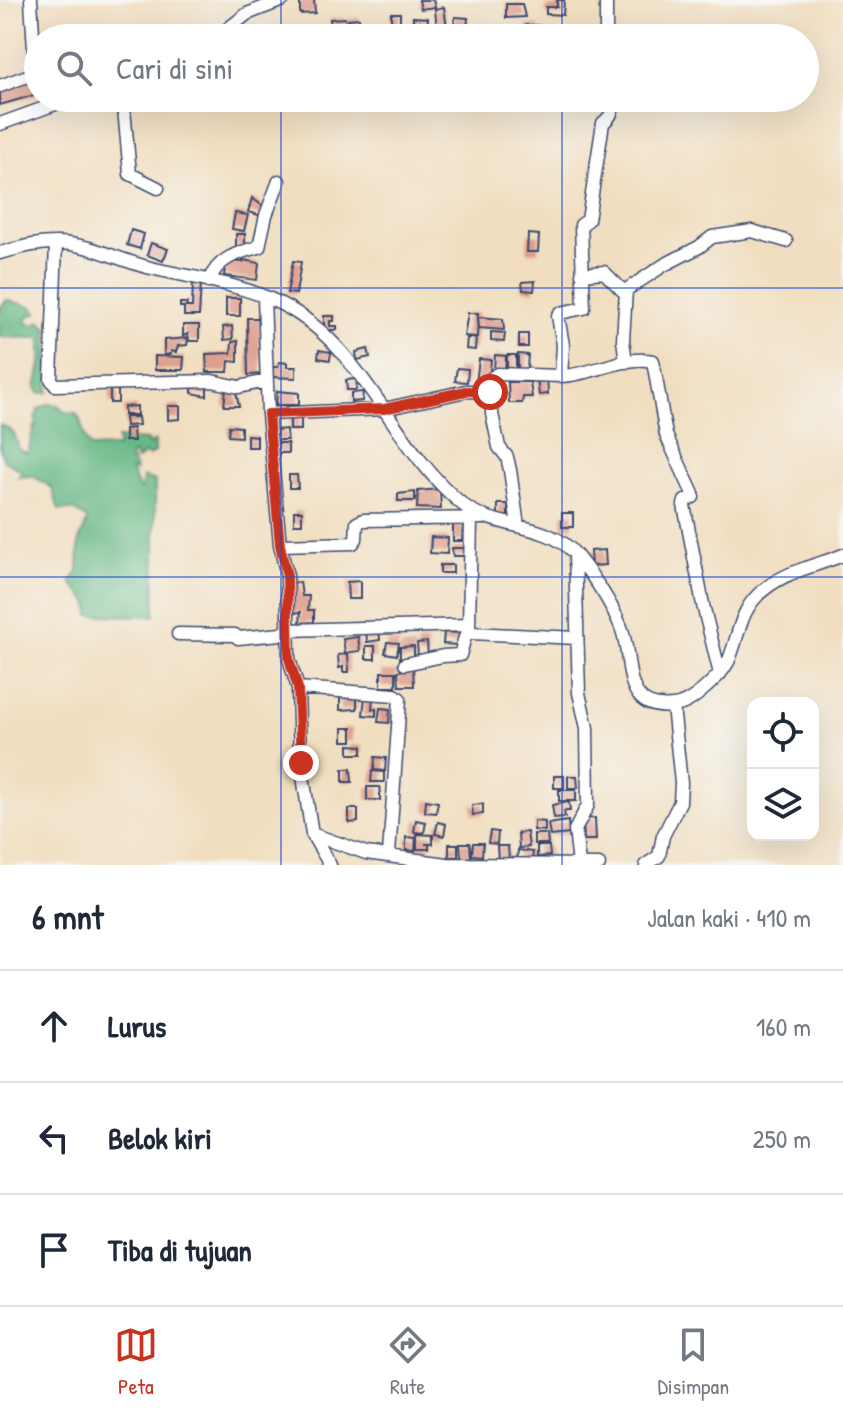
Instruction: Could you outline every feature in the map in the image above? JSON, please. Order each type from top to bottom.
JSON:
[{"type":"street","points":[[31,0],[32,24]]},
{"type":"street","points":[[234,24],[247,14],[283,0]]},
{"type":"street","points":[[606,0],[606,24]]},
{"type":"street","points":[[0,86],[24,78]]},
{"type":"street","points":[[0,124],[33,112]]},
{"type":"street","points":[[124,112],[130,174],[158,188]]},
{"type":"street","points":[[561,376],[563,345],[558,316],[584,308],[581,225],[588,220],[603,123],[612,112]]},
{"type":"street","points":[[209,281],[213,268],[241,251],[259,247],[266,215],[279,181]]},
{"type":"street","points":[[625,293],[664,265],[712,237],[749,231],[786,241]]},
{"type":"street","points":[[56,243],[51,379],[55,385],[212,381],[239,387],[266,381]]},
{"type":"street","points":[[0,253],[56,243],[264,297],[301,316],[329,339],[447,490],[468,508],[553,537],[575,554],[619,622],[627,646],[629,675],[635,690],[655,705],[673,706],[694,697],[720,674],[746,612],[757,595],[782,577],[843,555]]},
{"type":"street","points":[[582,274],[604,272],[625,293],[623,340],[626,362]]},
{"type":"street","points":[[264,297],[268,414],[280,545],[287,576],[289,659],[298,688],[300,757],[312,834],[330,865]]},
{"type":"street","points":[[518,526],[515,491],[507,457],[499,447],[492,414],[490,392],[493,376],[587,374],[626,362],[653,361],[666,435],[693,494],[684,505],[688,534],[720,674]]},
{"type":"street","points":[[268,414],[384,409],[466,391],[490,392]]},
{"type":"street","points":[[405,664],[460,655],[469,628],[471,518]]},
{"type":"street","points":[[280,545],[353,543],[357,523],[363,520],[491,518]]},
{"type":"street","points":[[575,554],[580,699],[587,728],[588,805],[575,830],[579,864]]},
{"type":"street","points":[[178,634],[235,635],[238,638],[281,634],[288,630],[469,628],[475,634],[577,638]]},
{"type":"street","points":[[298,688],[395,695],[400,699],[389,854]]},
{"type":"street","points":[[646,865],[659,856],[663,836],[680,802],[673,706]]},
{"type":"street","points":[[312,834],[366,853],[447,864],[599,865]]},
{"type":"green space","points":[[7,300],[32,307],[37,313],[28,316],[26,323],[35,325],[40,321],[48,329],[49,392],[39,393],[36,388],[41,364],[41,338],[0,337],[0,308]]},
{"type":"green space","points":[[48,404],[58,405],[64,412],[76,413],[91,448],[116,447],[119,445],[117,438],[147,440],[149,445],[155,441],[155,452],[149,456],[144,454],[137,460],[134,453],[130,456],[136,471],[131,470],[139,489],[142,488],[143,477],[155,481],[155,616],[90,615],[89,604],[71,581],[78,572],[79,541],[88,519],[74,510],[59,510],[52,488],[33,476],[18,477],[20,469],[4,461],[0,448],[0,425],[14,434],[19,450],[28,453],[37,425],[37,410]]},
{"type":"building","points":[[300,0],[314,0],[315,13],[300,14]]},
{"type":"building","points":[[419,0],[433,0],[435,7],[421,9]]},
{"type":"building","points":[[557,0],[564,0],[563,15],[546,14],[546,7],[557,7]]},
{"type":"building","points":[[506,4],[522,4],[525,17],[506,18]]},
{"type":"building","points":[[444,7],[446,24],[436,24],[435,9]]},
{"type":"building","points":[[391,13],[400,13],[400,24],[391,24]]},
{"type":"building","points":[[413,17],[428,18],[428,24],[413,24]]},
{"type":"building","points":[[455,17],[468,18],[468,24],[454,24]]},
{"type":"building","points":[[345,18],[346,24],[330,24],[330,19]]},
{"type":"building","points":[[359,18],[360,24],[349,24],[348,19]]},
{"type":"building","points":[[24,81],[24,98],[0,105],[0,89]]},
{"type":"building","points":[[252,198],[263,206],[262,216],[248,212]]},
{"type":"building","points":[[235,213],[248,215],[244,231],[232,229]]},
{"type":"building","points":[[131,230],[144,234],[140,249],[127,245]]},
{"type":"building","points":[[236,234],[245,234],[245,246],[236,246]]},
{"type":"building","points":[[528,234],[539,235],[538,252],[527,252]]},
{"type":"building","points":[[151,243],[168,249],[163,261],[147,255]]},
{"type":"building","points":[[226,261],[259,263],[257,280],[224,276]]},
{"type":"building","points":[[293,261],[301,262],[296,294],[287,293]]},
{"type":"building","points":[[535,281],[534,291],[523,290],[522,282]]},
{"type":"building","points":[[193,283],[201,283],[199,316],[184,316],[184,307],[180,307],[180,303],[192,307]]},
{"type":"building","points":[[226,298],[240,298],[240,316],[226,316]]},
{"type":"building","points":[[468,313],[478,313],[477,337],[464,336]]},
{"type":"building","points":[[324,316],[334,316],[330,326],[337,326],[337,330],[324,330]]},
{"type":"building","points":[[478,317],[503,319],[504,330],[479,328]]},
{"type":"building","points":[[247,318],[259,318],[262,374],[248,375]]},
{"type":"building","points":[[183,325],[199,325],[199,341],[189,341],[188,334],[183,336]]},
{"type":"building","points":[[232,326],[233,339],[224,340],[223,327]]},
{"type":"building","points":[[491,332],[505,333],[504,342],[491,341]]},
{"type":"building","points":[[519,334],[528,334],[528,347],[519,347]]},
{"type":"building","points":[[188,338],[187,345],[178,346],[176,352],[164,355],[164,340]]},
{"type":"building","points":[[467,338],[476,338],[475,350],[466,349]]},
{"type":"building","points":[[238,341],[238,362],[229,361],[228,372],[207,372],[206,354],[231,353],[232,342]]},
{"type":"building","points":[[368,349],[370,357],[357,360],[356,352]]},
{"type":"building","points":[[319,350],[331,352],[330,360],[318,358]]},
{"type":"building","points":[[518,354],[528,355],[527,369],[518,369]]},
{"type":"building","points":[[495,355],[506,356],[505,371],[494,370]]},
{"type":"building","points":[[507,355],[516,355],[516,368],[507,368]]},
{"type":"building","points":[[155,356],[184,357],[183,370],[155,370]]},
{"type":"building","points":[[479,359],[491,360],[489,384],[476,383]]},
{"type":"building","points":[[279,362],[287,363],[287,367],[296,367],[296,378],[270,377],[269,367],[278,367]]},
{"type":"building","points":[[457,368],[468,369],[467,382],[455,381]]},
{"type":"building","points":[[547,376],[548,394],[539,395],[537,377]]},
{"type":"building","points":[[357,379],[356,390],[347,390],[346,380]]},
{"type":"building","points":[[508,382],[530,382],[532,397],[523,397],[522,403],[509,403]]},
{"type":"building","points":[[192,386],[207,387],[207,396],[192,393]]},
{"type":"building","points":[[226,389],[236,392],[239,406],[224,406]]},
{"type":"building","points":[[110,390],[118,390],[118,403],[110,403]]},
{"type":"building","points":[[277,391],[299,393],[299,405],[276,405]]},
{"type":"building","points":[[363,392],[362,401],[351,402],[351,393]]},
{"type":"building","points":[[137,406],[137,415],[124,415],[124,407]]},
{"type":"building","points":[[168,406],[180,406],[180,419],[168,420]]},
{"type":"building","points":[[290,416],[301,416],[301,430],[290,430]]},
{"type":"building","points":[[125,417],[138,417],[139,425],[126,426]]},
{"type":"building","points":[[229,426],[241,427],[241,437],[228,436]]},
{"type":"building","points":[[133,428],[134,441],[125,441],[125,429]]},
{"type":"building","points":[[286,429],[287,440],[276,440],[276,430]]},
{"type":"building","points":[[247,435],[257,436],[257,447],[247,447]]},
{"type":"building","points":[[276,443],[288,443],[288,453],[276,453]]},
{"type":"building","points":[[289,475],[297,475],[298,488],[289,488]]},
{"type":"building","points":[[440,489],[441,509],[417,508],[418,491]]},
{"type":"building","points":[[415,492],[415,501],[398,501],[398,494]]},
{"type":"building","points":[[498,504],[508,504],[508,516],[498,516]]},
{"type":"building","points":[[294,511],[302,511],[302,524],[294,524]]},
{"type":"building","points":[[562,513],[573,513],[573,527],[562,527]]},
{"type":"building","points":[[453,525],[463,525],[462,541],[453,541]]},
{"type":"building","points":[[431,537],[448,538],[447,554],[430,553]]},
{"type":"building","points":[[452,548],[466,548],[466,556],[453,556]]},
{"type":"building","points":[[605,550],[606,565],[591,566],[590,551]]},
{"type":"building","points":[[440,565],[453,565],[453,573],[440,573]]},
{"type":"building","points":[[360,581],[360,599],[348,599],[347,582]]},
{"type":"building","points":[[300,582],[302,596],[309,596],[308,610],[314,610],[314,622],[300,623],[301,612],[293,613],[294,598],[290,599],[290,583]]},
{"type":"building","points":[[379,627],[380,640],[367,642],[366,628]]},
{"type":"building","points":[[444,632],[459,633],[458,645],[443,644]]},
{"type":"building","points":[[358,637],[360,651],[345,653],[343,639]]},
{"type":"building","points":[[387,642],[399,643],[397,655],[385,653]]},
{"type":"building","points":[[427,642],[428,656],[418,657],[417,643]]},
{"type":"building","points":[[366,646],[375,646],[375,659],[366,659]]},
{"type":"building","points":[[414,646],[414,661],[400,661],[400,647]]},
{"type":"building","points":[[348,654],[349,672],[343,672],[343,667],[339,668],[338,655]]},
{"type":"building","points":[[405,666],[413,666],[414,686],[399,686],[398,671],[405,670]]},
{"type":"building","points":[[381,672],[396,672],[396,687],[381,687]]},
{"type":"building","points":[[357,695],[357,709],[340,710],[340,697]]},
{"type":"building","points":[[365,696],[373,697],[372,709],[376,709],[376,716],[363,715]]},
{"type":"building","points":[[380,708],[390,709],[389,723],[378,722]]},
{"type":"building","points":[[343,728],[352,728],[352,741],[343,741]]},
{"type":"building","points":[[349,745],[362,746],[362,754],[349,754]]},
{"type":"building","points":[[375,757],[386,758],[385,771],[374,770]]},
{"type":"building","points":[[343,769],[351,769],[352,782],[343,782]]},
{"type":"building","points":[[372,771],[384,772],[384,782],[371,782]]},
{"type":"building","points":[[554,776],[564,776],[564,788],[554,788]]},
{"type":"building","points":[[568,776],[577,776],[578,788],[568,788]]},
{"type":"building","points":[[367,787],[380,787],[380,800],[367,800]]},
{"type":"building","points":[[559,790],[576,790],[576,801],[559,801]]},
{"type":"building","points":[[426,800],[438,802],[436,813],[425,812]]},
{"type":"building","points":[[569,802],[570,811],[564,811],[565,817],[554,818],[552,805]]},
{"type":"building","points":[[483,804],[483,814],[473,815],[472,805]]},
{"type":"building","points":[[349,809],[358,809],[358,822],[349,823]]},
{"type":"building","points":[[595,818],[596,840],[584,840],[583,819]]},
{"type":"building","points":[[416,820],[426,822],[424,833],[414,832]]},
{"type":"building","points":[[534,821],[545,822],[545,831],[534,830]]},
{"type":"building","points":[[568,821],[569,834],[550,836],[548,824]]},
{"type":"building","points":[[438,822],[446,824],[444,836],[435,834]]},
{"type":"building","points":[[490,831],[498,832],[497,844],[488,843]]},
{"type":"building","points":[[527,832],[529,847],[519,848],[518,833]]},
{"type":"building","points":[[417,834],[433,835],[433,844],[429,844],[429,849],[417,849]]},
{"type":"building","points":[[534,834],[547,834],[548,844],[534,844]]},
{"type":"building","points":[[406,837],[416,838],[415,851],[406,850]]},
{"type":"building","points":[[460,843],[470,843],[471,858],[461,859]]},
{"type":"building","points":[[473,843],[483,843],[482,856],[472,855]]},
{"type":"building","points":[[449,844],[458,844],[458,857],[449,857]]},
{"type":"building","points":[[497,846],[508,846],[509,859],[498,860]]},
{"type":"building","points":[[537,846],[549,846],[550,856],[537,857]]},
{"type":"building","points":[[518,850],[533,852],[532,861],[517,860]]},
{"type":"route","points":[[301,763],[298,688],[289,659],[287,576],[280,545],[268,414],[384,409],[466,391],[490,392]]}]
